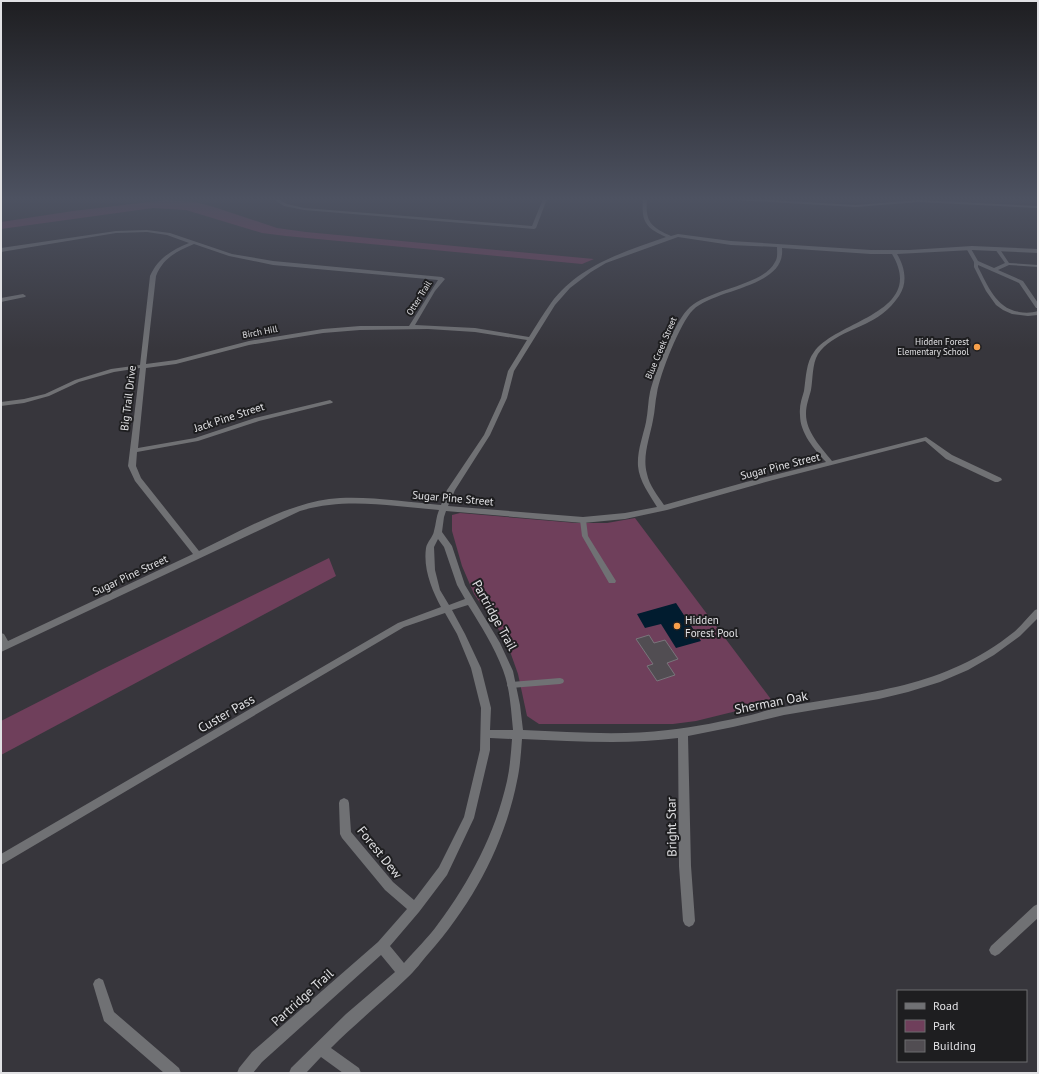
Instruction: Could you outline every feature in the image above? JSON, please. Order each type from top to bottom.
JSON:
[{"type":"street","name":"Big Trail Drive","points":[[180,249],[171,253],[162,260],[156,268],[153,276],[132,466],[138,479],[198,554]]},
{"type":"street","name":"Otter Trail","points":[[212,249],[231,255],[273,263],[442,279],[412,326]]},
{"type":"street","name":"Partridge Trail","points":[[244,1073],[257,1056],[382,946],[415,908],[443,871],[468,818],[485,750],[486,708],[476,668],[461,634],[436,590],[431,570],[430,547],[438,532],[443,508],[450,490],[487,435],[504,398],[511,371],[553,304],[568,288],[589,271],[621,254],[635,249]]},
{"type":"street","name":"Blue Creek Street","points":[[662,508],[649,487],[643,473],[642,459],[652,408],[654,388],[682,320],[692,308],[708,298],[762,277],[771,271],[779,261],[779,249]]},
{"type":"street","points":[[839,249],[894,252],[947,249]]},
{"type":"street","points":[[999,249],[1038,251]]},
{"type":"street","points":[[831,464],[808,434],[804,424],[803,410],[814,354],[827,342],[879,314],[896,298],[902,279],[899,261],[894,252]]},
{"type":"street","points":[[1,300],[24,296]]},
{"type":"street","name":"Birch Hill","points":[[1,404],[24,401],[47,395],[77,381],[113,370],[176,362],[249,343],[286,336],[360,328],[412,326],[475,330],[530,339]]},
{"type":"street","name":"Jack Pine Street","points":[[133,451],[196,440],[257,419],[330,402]]},
{"type":"street","name":"Sugar Pine Street","points":[[3,647],[198,554],[289,512],[311,504],[336,500],[353,500],[583,520],[608,520],[632,516],[772,478],[926,439],[949,458],[998,480]]},
{"type":"street","name":"Partridge Trail","points":[[296,1073],[351,1019],[404,973],[442,929],[472,885],[489,852],[501,820],[512,781],[518,734],[516,705],[508,671],[497,645],[469,601],[461,585],[448,546],[438,532]]},
{"type":"street","name":"Custer Pass","points":[[1,860],[401,625],[469,601]]},
{"type":"street","name":"Sherman Oak","points":[[486,734],[618,737],[655,736],[683,733],[786,710],[835,704],[894,693],[943,678],[986,656],[1018,633],[1038,612]]},
{"type":"street","points":[[1,636],[3,647]]},
{"type":"street","name":"Bright Star","points":[[683,733],[685,866],[689,921]]},
{"type":"street","name":"Forest Dew","points":[[344,803],[346,834],[389,886],[415,908]]},
{"type":"street","points":[[995,950],[1038,910]]},
{"type":"street","points":[[382,946],[404,973]]},
{"type":"street","points":[[99,984],[108,1016],[174,1073]]},
{"type":"street","points":[[321,1049],[354,1073]]},
{"type":"lane","points":[[969,249],[976,262],[976,268],[997,306],[1013,313],[1038,313]]},
{"type":"lane","points":[[997,249],[1008,264]]},
{"type":"lane","points":[[976,262],[1021,282],[1038,307]]},
{"type":"lane","points":[[994,270],[1008,264],[1038,266]]},
{"type":"lane","points":[[583,520],[585,536],[612,581]]},
{"type":"lane","points":[[511,685],[560,681]]},
{"type":"green space","points":[[425,249],[489,249],[594,259],[582,264]]},
{"type":"green space","points":[[460,513],[576,523],[607,523],[635,518],[773,702],[696,721],[673,724],[539,724],[527,716],[518,674],[506,640],[474,594],[462,566],[452,531],[452,515]]},
{"type":"green space","points":[[329,558],[336,576],[1,755],[1,721]]},
{"type":"water","name":"Hidden Forest Pool","points":[[676,603],[701,641],[676,648],[661,624],[645,628],[637,614]]},
{"type":"building","points":[[649,635],[654,643],[665,640],[678,659],[667,663],[675,675],[657,681],[647,666],[653,664],[636,639]]},
{"type":"place","name":"Hidden Forest Elementary School","points":[[977,347]]},
{"type":"place","name":"Hidden Forest Pool","points":[[677,626]]}]
